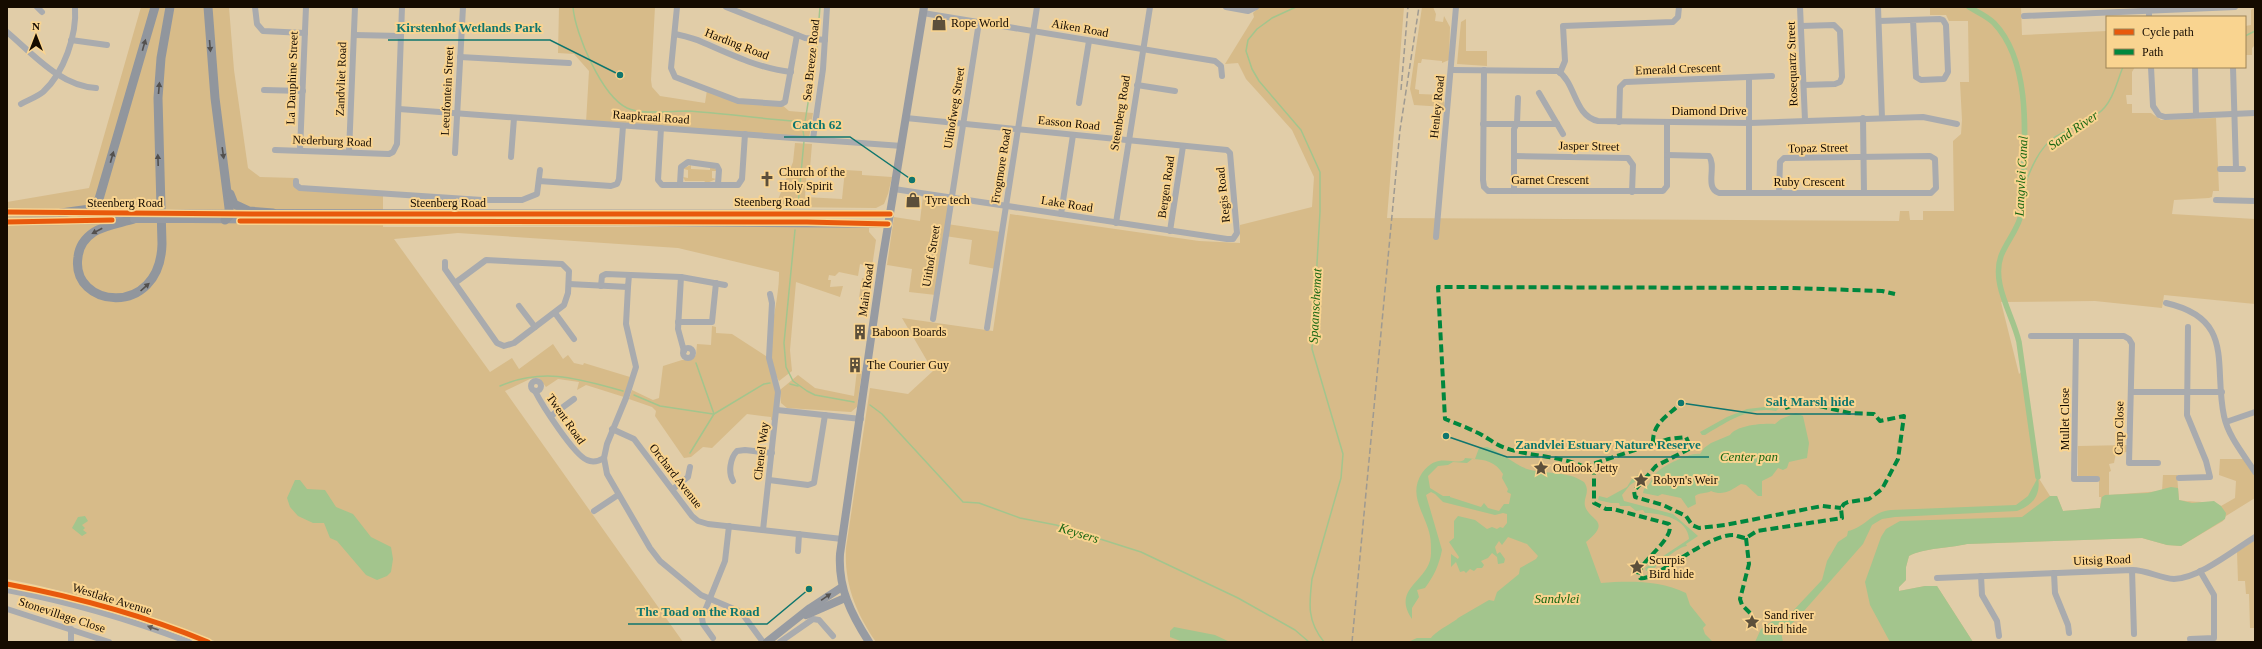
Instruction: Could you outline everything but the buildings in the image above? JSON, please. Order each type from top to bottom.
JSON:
[{"type":"highway","points":[[61,213],[90,209],[99,199],[155,7]]},
{"type":"highway","points":[[136,216],[97,231],[86,239],[80,250],[78,263],[82,278],[89,288],[100,295],[120,298],[139,292],[151,281],[160,261],[162,244],[158,98],[161,58],[170,7]]},
{"type":"highway","points":[[208,7],[214,90],[226,176],[231,200],[236,207],[249,211],[273,213]]},
{"type":"highway","points":[[226,176],[227,217]]},
{"type":"main road","name":"Main Road","points":[[867,641],[845,598],[842,587],[840,568],[842,539],[888,224],[924,10]]},
{"type":"main road","name":"Steenberg Road","points":[[7,212],[136,216],[888,224]]},
{"type":"main road","name":"Steenberg Road","points":[[227,217],[273,213],[807,212],[890,214]]},
{"type":"main road","name":"Steenberg Road","points":[[7,222],[136,216]]},
{"type":"main road","points":[[767,642],[800,620],[842,587]]},
{"type":"main road","points":[[800,620],[845,598]]},
{"type":"street","points":[[37,7],[42,12]]},
{"type":"street","points":[[21,104],[42,93],[57,74],[72,40],[75,25],[75,7]]},
{"type":"street","points":[[255,7],[257,24],[263,31],[305,33]]},
{"type":"street","name":"La Dauphine Street","points":[[300,150],[306,7]]},
{"type":"street","name":"Zandvliet Road","points":[[349,152],[355,7]]},
{"type":"street","points":[[399,109],[402,7]]},
{"type":"street","name":"Leeufontein Street","points":[[455,153],[463,7]]},
{"type":"street","points":[[677,7],[671,71],[675,77],[738,101],[784,104],[786,100],[797,34]]},
{"type":"street","points":[[726,7],[797,34],[825,40]]},
{"type":"street","name":"Sea Breeze Road","points":[[811,139],[823,69],[827,7]]},
{"type":"street","name":"Frogmore Road","points":[[987,328],[1037,7]]},
{"type":"street","name":"Steenberg Road","points":[[1116,223],[1150,7]]},
{"type":"street","points":[[1226,7],[1248,11],[1256,7]]},
{"type":"street","name":"Henley Road","points":[[1436,237],[1452,70],[1456,7]]},
{"type":"street","points":[[1452,70],[1552,70],[1560,73],[1564,61],[1563,26],[1673,22],[1678,17],[1679,7]]},
{"type":"street","name":"Rosequartz Street","points":[[1800,7],[1805,120]]},
{"type":"street","points":[[1878,7],[1882,118]]},
{"type":"street","points":[[2041,7],[2041,15]]},
{"type":"street","points":[[2024,16],[2149,12],[2235,7]]},
{"type":"street","name":"Aiken Road","points":[[924,10],[979,22],[1218,62],[1222,66],[1222,76]]},
{"type":"street","points":[[1879,21],[1940,19],[1945,22],[1948,72],[1944,79],[1921,80],[1916,77],[1913,20]]},
{"type":"street","name":"Uithofweg Street","points":[[951,197],[979,22]]},
{"type":"street","points":[[1801,26],[1834,25],[1840,31],[1842,77],[1840,82],[1836,84],[1804,85]]},
{"type":"street","points":[[7,32],[37,59],[57,74],[76,84],[96,88]]},
{"type":"street","name":"Harding Road","points":[[675,34],[702,41],[720,51],[769,68],[791,72]]},
{"type":"street","points":[[354,35],[401,36]]},
{"type":"street","points":[[72,40],[107,45]]},
{"type":"street","points":[[1079,103],[1089,41]]},
{"type":"street","points":[[460,57],[569,63]]},
{"type":"street","points":[[2151,68],[2153,106],[2155,112],[2165,117],[2255,113]]},
{"type":"street","points":[[2195,68],[2196,115]]},
{"type":"street","points":[[2220,169],[2239,169],[2233,68]]},
{"type":"street","name":"Garnet Crescent","points":[[1484,70],[1484,187],[1488,191],[1661,192],[1666,188],[1667,122]]},
{"type":"street","name":"Diamond Drive","points":[[1560,73],[1588,117],[1598,121],[1750,122],[1925,117],[1957,124]]},
{"type":"street","name":"Emerald Crescent","points":[[1619,122],[1620,87],[1624,82],[1772,76]]},
{"type":"street","points":[[1749,77],[1749,192]]},
{"type":"street","points":[[1137,85],[1176,91]]},
{"type":"street","points":[[264,90],[303,91]]},
{"type":"street","points":[[1538,93],[1563,134]]},
{"type":"street","points":[[1514,191],[1514,129],[1517,123],[1518,98]]},
{"type":"street","name":"Nederburg Road","points":[[275,150],[389,154],[393,152],[397,144],[399,109]]},
{"type":"street","name":"Raapkraal Road","points":[[399,109],[902,146]]},
{"type":"street","points":[[511,157],[514,118]]},
{"type":"street","name":"Easson Road","points":[[906,118],[1229,151]]},
{"type":"street","points":[[1863,118],[1865,158],[1864,193]]},
{"type":"street","points":[[1483,124],[1557,124]]},
{"type":"street","points":[[539,181],[611,186],[617,184],[619,179],[623,126]]},
{"type":"street","points":[[661,128],[658,182],[662,185],[736,185],[741,182],[745,134]]},
{"type":"street","points":[[1061,214],[1073,135]]},
{"type":"street","name":"Bergen Road","points":[[1170,231],[1183,146]]},
{"type":"street","name":"Regis Road","points":[[1229,151],[1237,226],[1235,236]]},
{"type":"street","name":"Ruby Crescent","points":[[1667,155],[1708,156],[1711,160],[1712,184],[1714,190],[1719,193],[1931,193],[1937,187],[1936,163],[1931,156],[1865,158]]},
{"type":"street","name":"Jasper Street","points":[[1514,156],[1628,158],[1633,165],[1632,192]]},
{"type":"street","name":"Topaz Street","points":[[1779,192],[1780,162],[1783,159],[1865,158]]},
{"type":"street","points":[[680,184],[681,167],[688,162],[717,166],[719,170],[718,184]]},
{"type":"street","points":[[296,181],[296,185],[300,188],[482,200],[522,200],[531,198],[537,194],[540,170]]},
{"type":"street","name":"Lake Road","points":[[894,189],[1227,240],[1235,236]]},
{"type":"street","name":"Uithof Street","points":[[933,319],[951,197]]},
{"type":"street","points":[[2216,200],[2255,201]]},
{"type":"street","points":[[445,262],[445,270],[500,345],[511,345],[555,313],[567,299],[569,271],[562,264],[492,260],[481,263],[455,283]]},
{"type":"street","points":[[601,286],[603,275],[681,277],[725,285]]},
{"type":"street","points":[[628,275],[626,324],[636,364],[626,398],[612,429],[604,458],[607,474],[618,495],[655,555],[710,600],[741,612],[763,642]]},
{"type":"street","points":[[681,277],[678,335],[684,350]]},
{"type":"street","points":[[678,322],[712,322],[716,283]]},
{"type":"street","points":[[569,284],[628,287]]},
{"type":"street","points":[[770,294],[772,303],[768,358],[778,392],[777,410]]},
{"type":"street","points":[[2166,303],[2180,306],[2193,313],[2211,331],[2220,352],[2222,392],[2226,422],[2255,472]]},
{"type":"street","points":[[519,306],[535,327]]},
{"type":"street","points":[[555,313],[574,339]]},
{"type":"street","points":[[2179,478],[2210,478],[2210,471],[2188,416],[2188,328]]},
{"type":"street","points":[[2031,336],[2076,336]]},
{"type":"street","name":"Carp Close","points":[[2076,336],[2124,336],[2129,339],[2132,344],[2130,464],[2158,463]]},
{"type":"street","name":"Mullet Close","points":[[2076,336],[2074,479],[2097,479]]},
{"type":"street","name":"Twent Road","points":[[535,391],[550,416],[582,458],[592,462],[604,458]]},
{"type":"street","points":[[2131,392],[2222,392]]},
{"type":"street","points":[[550,416],[574,399]]},
{"type":"street","name":"Chenel Way","points":[[763,530],[777,410],[825,415],[861,415]]},
{"type":"street","points":[[2226,422],[2255,412]]},
{"type":"street","points":[[769,480],[808,485],[814,483],[825,415]]},
{"type":"street","name":"Orchard Avenue","points":[[612,429],[634,439],[698,521],[842,539]]},
{"type":"street","points":[[733,481],[731,476],[732,459],[737,451],[745,450],[772,453]]},
{"type":"street","points":[[673,489],[688,477],[690,467]]},
{"type":"street","points":[[594,511],[618,495]]},
{"type":"street","points":[[713,638],[702,621],[702,614],[710,600],[726,561],[729,526]]},
{"type":"street","points":[[798,551],[799,534]]},
{"type":"street","name":"Uitsig Road","points":[[1937,578],[2132,570],[2146,571],[2177,579],[2200,571],[2255,537]]},
{"type":"street","points":[[2132,570],[2134,634]]},
{"type":"street","points":[[2190,639],[2214,638],[2214,595],[2200,571]]},
{"type":"street","points":[[2054,573],[2055,593],[2068,625],[2069,633]]},
{"type":"street","points":[[1980,576],[1982,595],[1997,620],[1999,636]]},
{"type":"street","name":"Westlake Avenue","points":[[7,584],[62,594],[108,606],[208,642]]},
{"type":"street","name":"Westlake Avenue","points":[[7,590],[80,605],[125,618],[189,642]]},
{"type":"street","name":"Stonevillage Close","points":[[7,609],[39,618],[109,642]]},
{"type":"street","points":[[780,642],[800,620],[819,620],[833,636]]},
{"type":"street","points":[[71,629],[71,642]]},
{"type":"shaded area","points":[[141,7],[229,7],[234,70],[248,168],[260,177],[296,178],[296,185],[383,194],[383,227],[869,227],[869,232],[876,240],[872,267],[860,264],[858,276],[839,272],[835,276],[829,275],[828,280],[831,280],[830,287],[843,286],[840,297],[796,282],[790,350],[792,371],[779,381],[771,355],[771,341],[779,285],[779,272],[678,248],[458,233],[394,239],[490,372],[512,358],[519,369],[553,344],[563,359],[568,355],[574,363],[583,365],[584,363],[630,377],[624,397],[586,385],[577,390],[579,382],[558,379],[546,387],[539,378],[530,379],[505,391],[683,642],[217,642],[114,606],[61,591],[7,579],[7,202],[89,188]]},
{"type":"shaded area","points":[[559,7],[655,7],[651,80],[652,87],[660,96],[705,103],[707,90],[738,101],[781,104],[789,111],[813,113],[809,139],[586,123],[589,71],[574,54],[558,53]]},
{"type":"shaded area","points":[[1259,7],[1404,7],[1387,218],[1899,221],[1900,211],[1909,211],[1910,220],[1923,220],[1923,211],[1954,211],[1953,141],[1961,134],[1962,120],[1960,82],[1969,82],[1968,21],[1949,21],[1946,15],[1930,15],[1930,7],[2021,7],[2022,35],[2106,31],[2106,68],[2134,68],[2132,72],[2132,95],[2126,95],[2127,104],[2132,104],[2132,113],[2151,113],[2161,120],[2216,118],[2219,191],[2213,191],[2212,197],[2209,198],[2174,200],[2172,214],[2255,219],[2255,304],[2164,295],[2162,308],[2095,301],[2001,302],[2019,374],[2022,371],[2038,477],[2050,496],[2057,496],[2063,511],[2100,508],[2101,497],[2099,497],[2099,478],[2078,477],[2078,446],[2129,445],[2127,452],[2116,453],[2114,463],[2109,464],[2111,471],[2109,472],[2109,495],[2162,491],[2163,475],[2177,475],[2179,500],[2208,502],[2221,506],[2235,498],[2236,481],[2219,475],[2220,459],[2242,459],[2246,457],[2255,472],[2255,498],[2226,516],[2223,521],[2181,546],[2167,545],[2142,538],[1967,544],[1929,550],[1909,556],[1906,567],[1906,580],[1899,587],[1899,591],[1925,586],[1937,586],[1973,642],[876,642],[857,609],[849,586],[846,548],[870,388],[908,394],[933,371],[902,318],[993,331],[1010,214],[1199,241],[1240,243],[1240,225],[1312,207],[1314,177],[1292,130],[1246,79],[1238,63],[1225,64],[1254,17],[1253,13]]},
{"type":"shaded area","points":[[1422,7],[1433,7],[1436,14],[1435,21],[1443,22],[1444,16],[1450,27],[1449,60],[1442,63],[1442,61],[1422,59],[1421,63],[1418,63],[1415,89],[1419,90],[1419,94],[1443,95],[1445,107],[1414,105],[1410,89]]},
{"type":"shaded area","points":[[2255,7],[2255,45],[2252,48],[2252,55],[2246,55],[2246,26],[2251,25],[2251,10]]},
{"type":"shaded area","points":[[1466,19],[1466,51],[1487,51],[1487,66],[1457,64],[1461,22]]},
{"type":"shaded area","points":[[795,143],[812,144],[810,168],[807,168],[805,197],[842,199],[845,170],[862,171],[862,175],[892,177],[884,204],[876,208],[775,207],[793,162]]},
{"type":"shaded area","points":[[691,165],[691,169],[710,170],[710,166],[713,166],[717,171],[712,171],[712,178],[716,179],[707,183],[704,181],[685,181],[683,177],[688,178],[688,170],[684,168]]},
{"type":"shaded area","points":[[923,195],[948,200],[947,224],[1001,232],[996,269],[969,264],[972,240],[945,236],[936,295],[909,292],[912,269],[887,265],[894,217],[920,221]]},
{"type":"shaded area","points":[[862,278],[870,280],[867,299],[859,298]]},
{"type":"shaded area","points":[[712,326],[716,327],[716,333],[732,334],[769,358],[777,385],[775,421],[771,420],[771,417],[747,414],[712,448],[703,447],[691,457],[684,458],[655,416],[656,411],[652,407],[629,399],[632,390],[653,400],[659,398],[663,366],[682,360],[691,360],[696,355],[697,344],[711,345]]},
{"type":"shaded area","points":[[857,370],[862,371],[857,407],[851,412],[787,408],[781,403],[780,390],[798,375],[815,388],[854,396]]},
{"type":"shaded area","points":[[2255,540],[2255,628],[2250,628],[2249,594],[2246,594],[2245,581],[2238,581],[2237,552]]},
{"type":"water","points":[[1774,406],[1779,408],[1776,411],[1766,410],[1748,413],[1730,420],[1705,435],[1702,435],[1700,432],[1727,417],[1747,409]]},
{"type":"water","name":"Center pan","points":[[1796,413],[1803,416],[1809,443],[1807,458],[1789,462],[1787,468],[1783,470],[1778,468],[1772,476],[1762,481],[1762,496],[1758,496],[1746,485],[1741,484],[1723,493],[1711,491],[1701,493],[1695,496],[1696,504],[1688,508],[1681,498],[1662,494],[1658,496],[1643,493],[1644,489],[1648,486],[1657,472],[1672,463],[1691,455],[1700,454],[1704,448],[1711,443],[1730,435],[1738,429],[1757,424],[1775,424],[1781,419]]},
{"type":"water","name":"Sandvlei","points":[[1487,447],[1492,449],[1527,469],[1563,474],[1577,478],[1584,482],[1587,489],[1585,506],[1587,511],[1599,525],[1594,535],[1586,542],[1601,583],[1644,582],[1665,586],[1686,593],[1690,605],[1706,625],[1703,628],[1705,634],[1713,642],[1408,642],[1417,638],[1431,638],[1458,618],[1489,600],[1494,601],[1497,592],[1519,574],[1520,568],[1536,559],[1538,556],[1527,544],[1508,537],[1502,545],[1499,541],[1495,547],[1497,554],[1500,552],[1505,559],[1504,563],[1498,564],[1497,557],[1492,553],[1488,558],[1481,561],[1484,565],[1482,568],[1477,568],[1474,571],[1470,569],[1466,573],[1464,571],[1460,572],[1456,562],[1451,567],[1451,554],[1458,559],[1459,557],[1449,542],[1454,538],[1454,521],[1458,516],[1475,520],[1487,529],[1492,527],[1497,529],[1500,527],[1503,528],[1507,523],[1507,514],[1503,513],[1495,515],[1443,502],[1431,492],[1426,495],[1442,550],[1438,565],[1431,579],[1425,588],[1417,590],[1419,597],[1412,608],[1412,619],[1407,608],[1406,599],[1409,591],[1430,562],[1431,552],[1431,542],[1428,528],[1417,497],[1416,489],[1418,481],[1428,466],[1445,460],[1460,461],[1464,460],[1465,458],[1475,459],[1479,448]],"holes":[[[1472,459],[1493,464],[1503,474],[1502,478],[1508,489],[1507,492],[1511,494],[1509,504],[1504,504],[1499,511],[1488,508],[1484,503],[1481,507],[1450,496],[1443,496],[1430,488],[1428,476],[1438,466],[1448,465],[1453,462],[1467,463]]]},
{"type":"water","points":[[1638,475],[1639,479],[1630,485],[1622,495],[1624,501],[1673,514],[1698,536],[1686,544],[1687,546],[1672,554],[1661,565],[1658,564],[1654,569],[1646,571],[1645,568],[1689,539],[1684,526],[1673,518],[1658,514],[1645,513],[1643,510],[1636,511],[1630,506],[1620,506],[1619,503],[1598,500],[1599,496],[1607,498],[1627,487],[1632,479]]},
{"type":"water","points":[[2038,477],[2039,483],[2035,498],[2028,506],[2017,511],[1895,517],[1882,519],[1872,525],[1863,544],[1796,620],[1781,632],[1783,642],[1755,642],[1761,629],[1774,620],[1791,613],[1822,580],[1827,561],[1838,542],[1847,536],[1848,531],[1860,526],[1873,516],[1884,511],[1891,510],[2016,505],[2028,496]]},
{"type":"water","points":[[295,480],[300,480],[307,489],[325,490],[336,507],[353,514],[371,537],[391,547],[393,559],[391,572],[387,576],[377,580],[366,575],[337,541],[330,538],[324,523],[313,523],[298,516],[290,507],[287,498]]},
{"type":"water","points":[[2171,487],[2178,488],[2179,500],[2192,503],[2214,501],[2221,506],[2226,513],[2225,519],[2181,546],[2167,545],[2142,538],[1967,544],[1929,550],[1909,556],[1906,567],[1906,580],[1899,587],[1899,591],[1925,586],[1937,586],[1973,642],[1890,642],[1870,605],[1865,582],[1881,537],[1886,529],[1900,521],[2022,517],[2050,496],[2057,496],[2063,511],[2100,508],[2102,497],[2105,495],[2148,493]]},
{"type":"water","points":[[85,516],[88,521],[82,525],[85,528],[83,530],[87,533],[82,536],[72,528],[78,517]]},
{"type":"water","points":[[1174,627],[1215,635],[1230,642],[1183,642],[1170,637],[1170,631]]},
{"type":"waterway","points":[[573,7],[584,48],[599,78],[608,91],[627,108],[640,111],[687,111],[796,121],[802,125],[804,137]]},
{"type":"waterway","points":[[818,31],[820,7]]},
{"type":"waterway","name":"Spaanschemat","points":[[1296,7],[1272,18],[1257,29],[1248,40],[1246,51],[1252,69],[1259,81],[1301,130],[1320,172],[1320,212],[1312,349],[1343,454],[1341,478],[1312,579],[1311,588],[1310,612],[1318,634],[1324,642]]},
{"type":"waterway","name":"Langvlei Canal","points":[[1969,7],[1994,23],[2007,41],[2016,63],[2022,87],[2025,139],[2022,211],[2016,229],[2001,256],[1999,277],[2004,299],[2019,342],[2038,477]]},
{"type":"waterway","name":"Sand River","points":[[2246,36],[2255,31]]},
{"type":"waterway","points":[[804,128],[817,47]]},
{"type":"waterway","name":"Sand River","points":[[2022,192],[2034,162],[2043,148],[2055,137],[2095,116],[2105,107],[2114,93],[2123,68]]},
{"type":"waterway","points":[[798,205],[804,141]]},
{"type":"waterway","points":[[795,230],[784,343],[786,367],[793,381],[807,391],[815,395],[854,402]]},
{"type":"waterway","points":[[696,363],[714,414]]},
{"type":"waterway","points":[[500,386],[516,380],[547,376],[576,379],[623,391]]},
{"type":"waterway","points":[[690,453],[714,414],[764,384],[770,383]]},
{"type":"waterway","points":[[790,384],[798,386]]},
{"type":"waterway","points":[[634,395],[660,406],[713,414]]},
{"type":"waterway","name":"Keysers","points":[[870,405],[882,414],[963,502],[979,503],[1020,518],[1056,525],[1141,552],[1238,598],[1295,630],[1309,642]]},
{"type":"railway","points":[[1401,90],[1408,7]]},
{"type":"railway","points":[[1352,642],[1400,130],[1419,7]]},
{"type":"marked path","points":[[1785,408],[1802,402],[1849,413],[1874,414],[1880,421],[1904,416],[1898,459],[1882,489],[1869,499],[1844,504],[1841,508],[1842,518],[1757,531],[1746,538],[1734,535],[1722,537],[1696,549],[1657,573],[1640,578],[1638,575],[1640,570],[1663,543],[1667,536],[1670,530],[1669,524],[1613,509],[1606,509],[1594,503],[1594,473],[1584,467],[1563,460],[1502,447],[1480,434],[1445,419],[1438,287],[1792,288],[1882,291],[1895,294]]},
{"type":"marked path","points":[[1653,443],[1653,436],[1658,425],[1681,403]]},
{"type":"marked path","points":[[1583,467],[1669,439],[1686,437],[1690,446],[1689,449],[1656,466],[1634,491],[1635,497],[1663,505],[1686,516],[1692,525],[1699,528],[1725,525],[1822,506],[1841,508]]},
{"type":"marked path","points":[[1746,538],[1749,564],[1740,599],[1742,605],[1751,614],[1751,618]]},
{"type":"cycle path","points":[[7,212],[252,214],[890,214]]},
{"type":"cycle path","points":[[7,222],[112,220]]},
{"type":"cycle path","points":[[240,221],[807,222],[888,224]]},
{"type":"cycle path","points":[[7,584],[84,601],[134,615],[208,642]]},
{"type":"place","name":"Rope World","points":[[939,23]]},
{"type":"place","name":"Kirstenhof Wetlands Park","points":[[620,75]]},
{"type":"place","name":"Church of the Holy Spirit","points":[[767,179]]},
{"type":"place","name":"Catch 62","points":[[912,180]]},
{"type":"place","name":"Tyre tech","points":[[913,200]]},
{"type":"place","name":"Baboon Boards","points":[[860,332]]},
{"type":"place","name":"The Courier Guy","points":[[855,365]]},
{"type":"place","name":"Salt Marsh hide","points":[[1681,403]]},
{"type":"place","name":"Zandvlei Estuary Nature Reserve","points":[[1446,436]]},
{"type":"place","name":"Outlook Jetty","points":[[1541,468]]},
{"type":"place","name":"Robyn's Weir","points":[[1641,480]]},
{"type":"place","name":"Scurpis Bird hide","points":[[1637,567]]},
{"type":"place","name":"The Toad on the Road","points":[[809,589]]},
{"type":"place","name":"Sand river bird hide","points":[[1752,622]]}]
